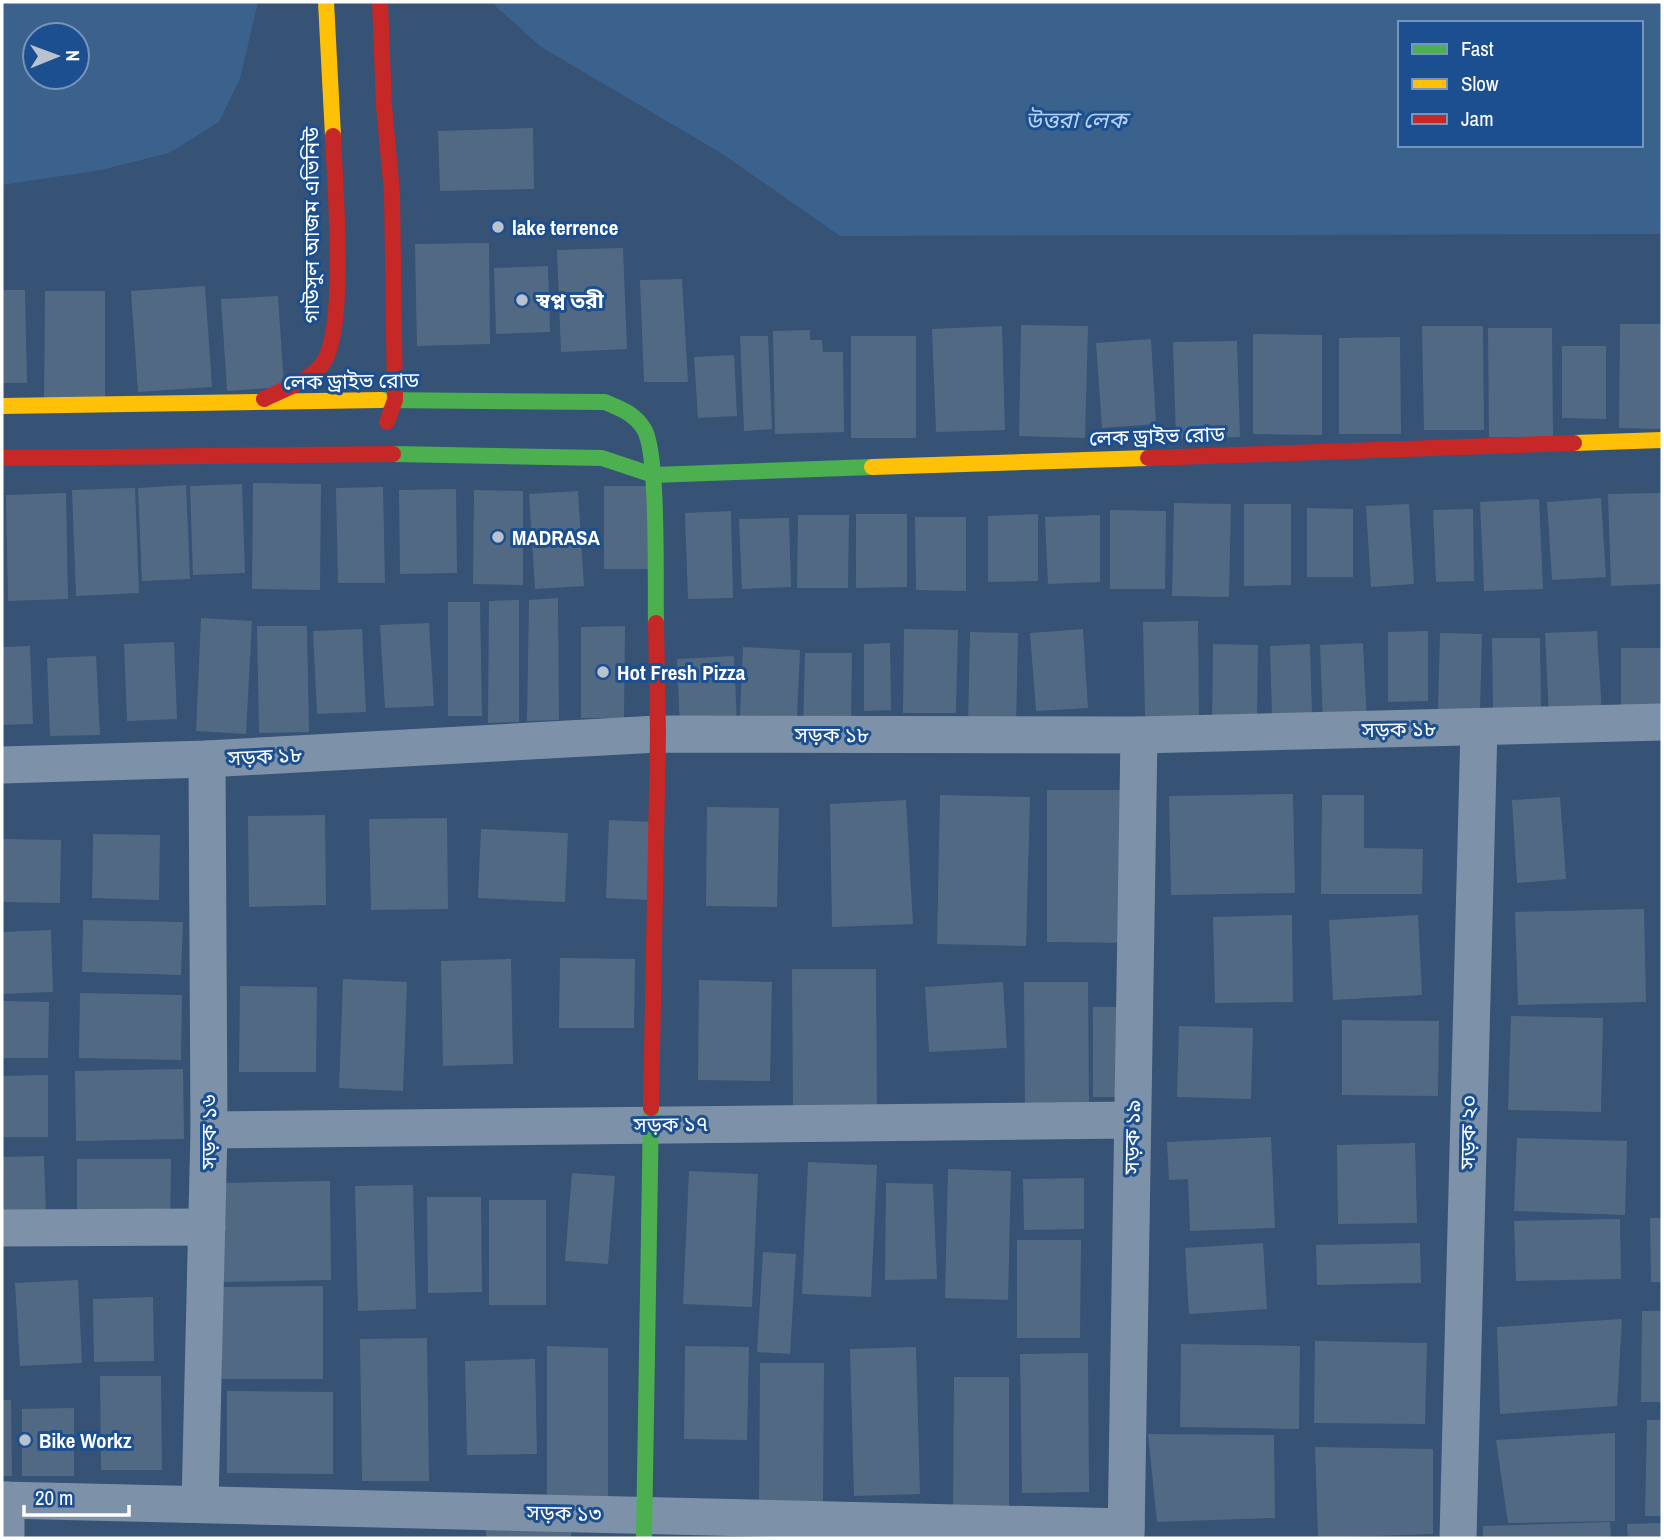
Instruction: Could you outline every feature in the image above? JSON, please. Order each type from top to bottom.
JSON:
[{"type":"street","name":"গাউসুল আজম এভিনিউ","points":[[253,404],[303,381],[328,357],[337,305],[326,2]]},
{"type":"street","points":[[377,454],[395,400],[393,193],[384,106],[380,2]]},
{"type":"street","name":"লেক ড্রাইভ রোড","points":[[2,406],[395,400],[605,402],[631,413],[646,430],[653,475]]},
{"type":"street","name":"লেক ড্রাইভ রোড","points":[[2,457],[377,454],[601,458],[653,475],[1662,440]]},
{"type":"street","points":[[644,1527],[658,734],[653,475]]},
{"type":"street","name":"সড়ক ১৮","points":[[2,765],[206,760],[658,734],[1139,735],[1662,722]]},
{"type":"street","name":"সড়ক ২০","points":[[1458,1538],[1479,727]]},
{"type":"street","name":"সড়ক ১৯","points":[[1126,1533],[1139,735]]},
{"type":"street","name":"সড়ক ১৬","points":[[200,1504],[209,1130],[206,760]]},
{"type":"street","name":"সড়ক ১৭","points":[[209,1130],[1132,1120]]},
{"type":"street","points":[[2,1228],[207,1227]]},
{"type":"street","points":[[4,1500],[6,1538]]},
{"type":"street","name":"সড়ক ১৩","points":[[4,1500],[200,1504],[351,1523],[1126,1533]]},
{"type":"water","points":[[2,2],[258,2],[240,79],[219,122],[169,153],[101,170],[2,185]]},
{"type":"water","name":"উত্তরা লেক","points":[[491,2],[1662,2],[1662,234],[840,236],[721,153],[541,47]]},
{"type":"building","points":[[533,128],[534,189],[440,191],[438,131]]},
{"type":"building","points":[[489,243],[490,344],[417,346],[415,244]]},
{"type":"building","points":[[623,248],[627,349],[561,352],[557,250]]},
{"type":"building","name":"স্বপ্ন তরী","points":[[548,266],[550,332],[496,334],[494,268]]},
{"type":"building","points":[[682,279],[688,382],[644,382],[640,280]]},
{"type":"building","points":[[205,286],[212,387],[138,392],[131,291]]},
{"type":"building","points":[[2,290],[25,290],[27,383],[2,383]]},
{"type":"building","points":[[45,291],[105,291],[105,403],[44,403]]},
{"type":"building","points":[[278,296],[284,387],[227,391],[221,299]]},
{"type":"building","points":[[1620,324],[1662,324],[1662,429],[1619,428]]},
{"type":"building","points":[[1021,325],[1088,326],[1085,438],[1019,436]]},
{"type":"building","points":[[1002,326],[1005,430],[936,432],[932,329]]},
{"type":"building","points":[[1422,326],[1483,326],[1484,430],[1424,430]]},
{"type":"building","points":[[1488,328],[1552,328],[1553,437],[1489,437]]},
{"type":"building","points":[[810,330],[810,340],[822,340],[823,352],[843,352],[844,432],[775,434],[773,331]]},
{"type":"building","points":[[1253,334],[1322,335],[1322,435],[1253,434]]},
{"type":"building","points":[[740,336],[768,336],[772,429],[744,431]]},
{"type":"building","points":[[851,336],[916,336],[916,438],[851,438]]},
{"type":"building","points":[[1400,337],[1401,434],[1339,434],[1339,338]]},
{"type":"building","points":[[1151,339],[1156,424],[1102,428],[1096,343]]},
{"type":"building","points":[[1237,341],[1240,437],[1176,439],[1173,342]]},
{"type":"building","points":[[1562,346],[1606,346],[1606,419],[1562,418]]},
{"type":"building","points":[[734,355],[737,416],[698,418],[694,357]]},
{"type":"building","points":[[253,483],[321,484],[320,590],[252,589]]},
{"type":"building","points":[[242,484],[245,573],[193,575],[190,486]]},
{"type":"building","points":[[186,485],[190,579],[142,581],[138,488]]},
{"type":"building","points":[[604,486],[655,486],[654,569],[604,569]]},
{"type":"building","points":[[383,487],[385,583],[338,583],[336,488]]},
{"type":"building","points":[[135,488],[139,593],[76,596],[72,490]]},
{"type":"building","points":[[456,489],[457,573],[400,574],[399,490]]},
{"type":"building","name":"MADRASA","points":[[474,490],[523,491],[523,585],[473,584]]},
{"type":"building","points":[[578,491],[584,586],[535,589],[529,494]]},
{"type":"building","points":[[66,493],[68,599],[8,601],[6,495]]},
{"type":"building","points":[[1662,493],[1662,584],[1611,586],[1608,494]]},
{"type":"building","points":[[1601,498],[1606,577],[1552,580],[1547,502]]},
{"type":"building","points":[[1539,499],[1543,589],[1484,591],[1480,502]]},
{"type":"building","points":[[1174,503],[1231,504],[1229,597],[1172,596]]},
{"type":"building","points":[[1244,504],[1291,504],[1291,585],[1244,586]]},
{"type":"building","points":[[1409,504],[1414,584],[1371,587],[1366,506]]},
{"type":"building","points":[[1307,508],[1353,509],[1353,577],[1307,577]]},
{"type":"building","points":[[1473,509],[1474,581],[1436,582],[1433,510]]},
{"type":"building","points":[[1110,510],[1166,511],[1165,589],[1110,589]]},
{"type":"building","points":[[731,511],[733,598],[688,599],[685,513]]},
{"type":"building","points":[[856,514],[907,514],[907,587],[856,588]]},
{"type":"building","points":[[1038,514],[1038,581],[988,582],[988,516]]},
{"type":"building","points":[[798,515],[849,515],[848,588],[797,588]]},
{"type":"building","points":[[1100,515],[1100,582],[1048,584],[1045,517]]},
{"type":"building","points":[[915,517],[966,517],[966,591],[916,590]]},
{"type":"building","points":[[789,518],[791,587],[742,589],[739,519]]},
{"type":"building","points":[[558,598],[559,720],[527,721],[529,600]]},
{"type":"building","points":[[519,600],[519,722],[488,723],[489,601]]},
{"type":"building","points":[[448,602],[480,602],[482,716],[448,716]]},
{"type":"building","points":[[201,618],[252,621],[246,734],[196,731]]},
{"type":"building","points":[[1198,621],[1199,716],[1145,717],[1143,622]]},
{"type":"building","points":[[429,623],[434,706],[385,708],[380,625]]},
{"type":"building","points":[[257,626],[307,626],[309,732],[259,733]]},
{"type":"building","name":"Hot Fresh Pizza","points":[[625,626],[624,718],[581,718],[581,627]]},
{"type":"building","points":[[362,629],[366,712],[317,714],[313,631]]},
{"type":"building","points":[[904,629],[958,630],[956,713],[903,713]]},
{"type":"building","points":[[1083,629],[1088,708],[1036,711],[1030,633]]},
{"type":"building","points":[[1428,631],[1428,701],[1388,702],[1388,632]]},
{"type":"building","points":[[1597,631],[1602,714],[1549,717],[1545,633]]},
{"type":"building","points":[[970,632],[1018,633],[1016,726],[968,724]]},
{"type":"building","points":[[1440,633],[1482,634],[1480,712],[1438,710]]},
{"type":"building","points":[[1492,638],[1540,638],[1541,708],[1493,709]]},
{"type":"building","points":[[174,642],[177,719],[127,721],[124,644]]},
{"type":"building","points":[[890,643],[891,710],[864,711],[864,644]]},
{"type":"building","points":[[1363,643],[1367,722],[1323,724],[1320,645]]},
{"type":"building","points":[[1213,644],[1258,645],[1257,723],[1212,722]]},
{"type":"building","points":[[1310,644],[1312,716],[1272,717],[1270,646]]},
{"type":"building","points":[[30,646],[33,724],[2,725],[2,647]]},
{"type":"building","points":[[743,647],[800,650],[796,740],[739,737]]},
{"type":"building","points":[[1621,648],[1662,648],[1662,720],[1621,720]]},
{"type":"building","points":[[805,653],[852,653],[851,735],[803,735]]},
{"type":"building","points":[[96,656],[100,735],[50,736],[47,658]]},
{"type":"building","points":[[734,656],[737,725],[680,728],[677,659]]},
{"type":"building","points":[[1047,790],[1133,790],[1133,943],[1047,942]]},
{"type":"building","points":[[1293,794],[1295,893],[1171,895],[1169,796]]},
{"type":"building","points":[[940,795],[1030,797],[1026,946],[937,944]]},
{"type":"building","points":[[1322,795],[1364,795],[1364,848],[1423,849],[1422,894],[1321,894]]},
{"type":"building","points":[[1560,797],[1566,879],[1517,883],[1512,800]]},
{"type":"building","points":[[906,800],[913,924],[832,927],[830,804]]},
{"type":"building","points":[[707,807],[779,808],[777,907],[706,906]]},
{"type":"building","points":[[325,815],[326,905],[249,907],[248,816]]},
{"type":"building","points":[[447,818],[448,909],[371,910],[369,819]]},
{"type":"building","points":[[609,820],[653,822],[650,900],[606,898]]},
{"type":"building","points":[[481,829],[568,833],[565,902],[478,898]]},
{"type":"building","points":[[93,834],[160,835],[159,900],[92,898]]},
{"type":"building","points":[[2,839],[61,840],[60,903],[2,902]]},
{"type":"building","points":[[1644,909],[1646,1002],[1518,1005],[1515,912]]},
{"type":"building","points":[[1292,915],[1293,1002],[1215,1003],[1213,917]]},
{"type":"building","points":[[1418,915],[1422,995],[1333,1000],[1329,920]]},
{"type":"building","points":[[83,920],[183,922],[181,975],[82,972]]},
{"type":"building","points":[[51,930],[53,992],[2,994],[2,932]]},
{"type":"building","points":[[560,958],[635,959],[634,1028],[559,1028]]},
{"type":"building","points":[[511,959],[513,1064],[443,1066],[441,961]]},
{"type":"building","points":[[792,969],[876,969],[877,1109],[793,1110]]},
{"type":"building","points":[[343,979],[407,982],[403,1091],[339,1088]]},
{"type":"building","points":[[699,980],[772,982],[770,1081],[698,1080]]},
{"type":"building","points":[[1003,982],[1007,1048],[929,1052],[925,987]]},
{"type":"building","points":[[1024,982],[1088,982],[1089,1116],[1025,1116]]},
{"type":"building","points":[[240,986],[317,987],[316,1072],[239,1072]]},
{"type":"building","points":[[80,993],[182,995],[181,1060],[79,1058]]},
{"type":"building","points":[[2,1001],[49,1002],[48,1058],[2,1058]]},
{"type":"building","points":[[1093,1007],[1122,1007],[1122,1097],[1093,1097]]},
{"type":"building","points":[[1511,1016],[1603,1018],[1601,1112],[1508,1110]]},
{"type":"building","points":[[1342,1020],[1439,1021],[1438,1096],[1342,1095]]},
{"type":"building","points":[[1179,1026],[1253,1028],[1251,1099],[1177,1097]]},
{"type":"building","points":[[183,1069],[184,1139],[76,1141],[75,1071]]},
{"type":"building","points":[[48,1075],[48,1137],[2,1137],[2,1076]]},
{"type":"building","points":[[1271,1137],[1275,1228],[1190,1231],[1188,1179],[1169,1180],[1167,1142]]},
{"type":"building","points":[[1517,1138],[1627,1141],[1625,1215],[1514,1211]]},
{"type":"building","points":[[1415,1143],[1417,1223],[1338,1224],[1337,1145]]},
{"type":"building","points":[[44,1156],[46,1218],[2,1220],[2,1157]]},
{"type":"building","points":[[77,1159],[171,1159],[170,1235],[77,1235]]},
{"type":"building","points":[[808,1162],[877,1165],[871,1297],[802,1294]]},
{"type":"building","points":[[948,1169],[1011,1171],[1008,1300],[945,1298]]},
{"type":"building","points":[[689,1171],[758,1174],[752,1307],[683,1304]]},
{"type":"building","points":[[572,1173],[615,1176],[608,1264],[565,1261]]},
{"type":"building","points":[[1084,1178],[1084,1229],[1024,1230],[1023,1179]]},
{"type":"building","points":[[330,1181],[331,1280],[220,1282],[219,1183]]},
{"type":"building","points":[[886,1183],[933,1184],[937,1279],[885,1280]]},
{"type":"building","points":[[413,1185],[416,1309],[358,1311],[355,1186]]},
{"type":"building","points":[[427,1197],[481,1197],[482,1292],[428,1293]]},
{"type":"building","points":[[489,1200],[546,1200],[546,1305],[489,1305]]},
{"type":"building","points":[[1650,1218],[1662,1218],[1662,1282],[1651,1282]]},
{"type":"building","points":[[1620,1219],[1621,1279],[1516,1281],[1514,1221]]},
{"type":"building","points":[[1017,1240],[1081,1240],[1080,1338],[1017,1338]]},
{"type":"building","points":[[1263,1243],[1267,1309],[1189,1314],[1185,1248]]},
{"type":"building","points":[[1420,1243],[1421,1283],[1317,1285],[1316,1245]]},
{"type":"building","points":[[763,1252],[796,1254],[790,1354],[757,1352]]},
{"type":"building","points":[[78,1280],[82,1363],[20,1366],[15,1283]]},
{"type":"building","points":[[323,1286],[323,1379],[222,1379],[222,1287]]},
{"type":"building","points":[[153,1297],[154,1361],[94,1362],[93,1299]]},
{"type":"building","points":[[1642,1311],[1662,1311],[1662,1402],[1641,1402]]},
{"type":"building","points":[[1622,1319],[1617,1406],[1500,1414],[1497,1327]]},
{"type":"building","points":[[427,1338],[429,1481],[362,1481],[360,1339]]},
{"type":"building","points":[[1315,1341],[1427,1343],[1425,1424],[1314,1423]]},
{"type":"building","points":[[1181,1344],[1300,1346],[1299,1429],[1180,1427]]},
{"type":"building","points":[[547,1346],[608,1348],[608,1504],[547,1500]]},
{"type":"building","points":[[685,1346],[749,1347],[747,1440],[684,1439]]},
{"type":"building","points":[[916,1347],[920,1494],[854,1496],[850,1349]]},
{"type":"building","points":[[1088,1353],[1089,1492],[1022,1493],[1020,1354]]},
{"type":"building","points":[[535,1359],[537,1454],[467,1455],[465,1361]]},
{"type":"building","points":[[760,1363],[824,1363],[823,1508],[759,1508]]},
{"type":"building","points":[[100,1376],[161,1376],[162,1470],[101,1470]]},
{"type":"building","points":[[954,1377],[1009,1377],[1009,1516],[953,1516]]},
{"type":"building","points":[[227,1391],[333,1392],[333,1474],[227,1473]]},
{"type":"building","points":[[2,1400],[11,1400],[12,1476],[2,1476]]},
{"type":"building","points":[[74,1408],[74,1476],[22,1476],[22,1409]]},
{"type":"building","points":[[1647,1420],[1662,1420],[1662,1516],[1645,1516]]},
{"type":"building","points":[[1615,1433],[1615,1521],[1508,1523],[1496,1440]]},
{"type":"building","points":[[1148,1434],[1274,1435],[1275,1518],[1157,1522]]},
{"type":"building","points":[[1315,1447],[1433,1449],[1433,1534],[1318,1538]]},
{"type":"building","points":[[1610,1522],[1611,1538],[1483,1538],[1483,1526]]},
{"type":"building","points":[[1662,1523],[1662,1538],[1628,1538],[1627,1524]]},
{"type":"building","points":[[486,1530],[571,1530],[571,1538],[486,1538]]},
{"type":"traffic: fast","points":[[381,400],[605,402],[631,415],[644,429],[652,464],[656,623]]},
{"type":"traffic: fast","points":[[393,454],[602,458],[653,475],[872,467]]},
{"type":"traffic: fast","points":[[644,1538],[651,1108]]},
{"type":"traffic: slow","points":[[326,2],[333,136]]},
{"type":"traffic: slow","points":[[2,406],[381,400]]},
{"type":"traffic: slow","points":[[1574,443],[1662,440]]},
{"type":"traffic: slow","points":[[872,467],[1148,458]]},
{"type":"traffic: jam","points":[[380,2],[384,106],[392,193],[395,400],[387,422]]},
{"type":"traffic: jam","points":[[264,399],[299,383],[315,372],[326,358],[332,338],[338,282],[333,136]]},
{"type":"traffic: jam","points":[[1148,458],[1574,443]]},
{"type":"traffic: jam","points":[[2,458],[393,454]]},
{"type":"traffic: jam","points":[[651,1108],[658,734],[656,623]]},
{"type":"place","name":"lake terrence","points":[[498,227]]},
{"type":"place","name":"স্বপ্ন তরী","points":[[522,300]]},
{"type":"place","name":"MADRASA","points":[[498,537]]},
{"type":"place","name":"Hot Fresh Pizza","points":[[603,672]]},
{"type":"place","name":"Bike Workz","points":[[25,1440]]}]
